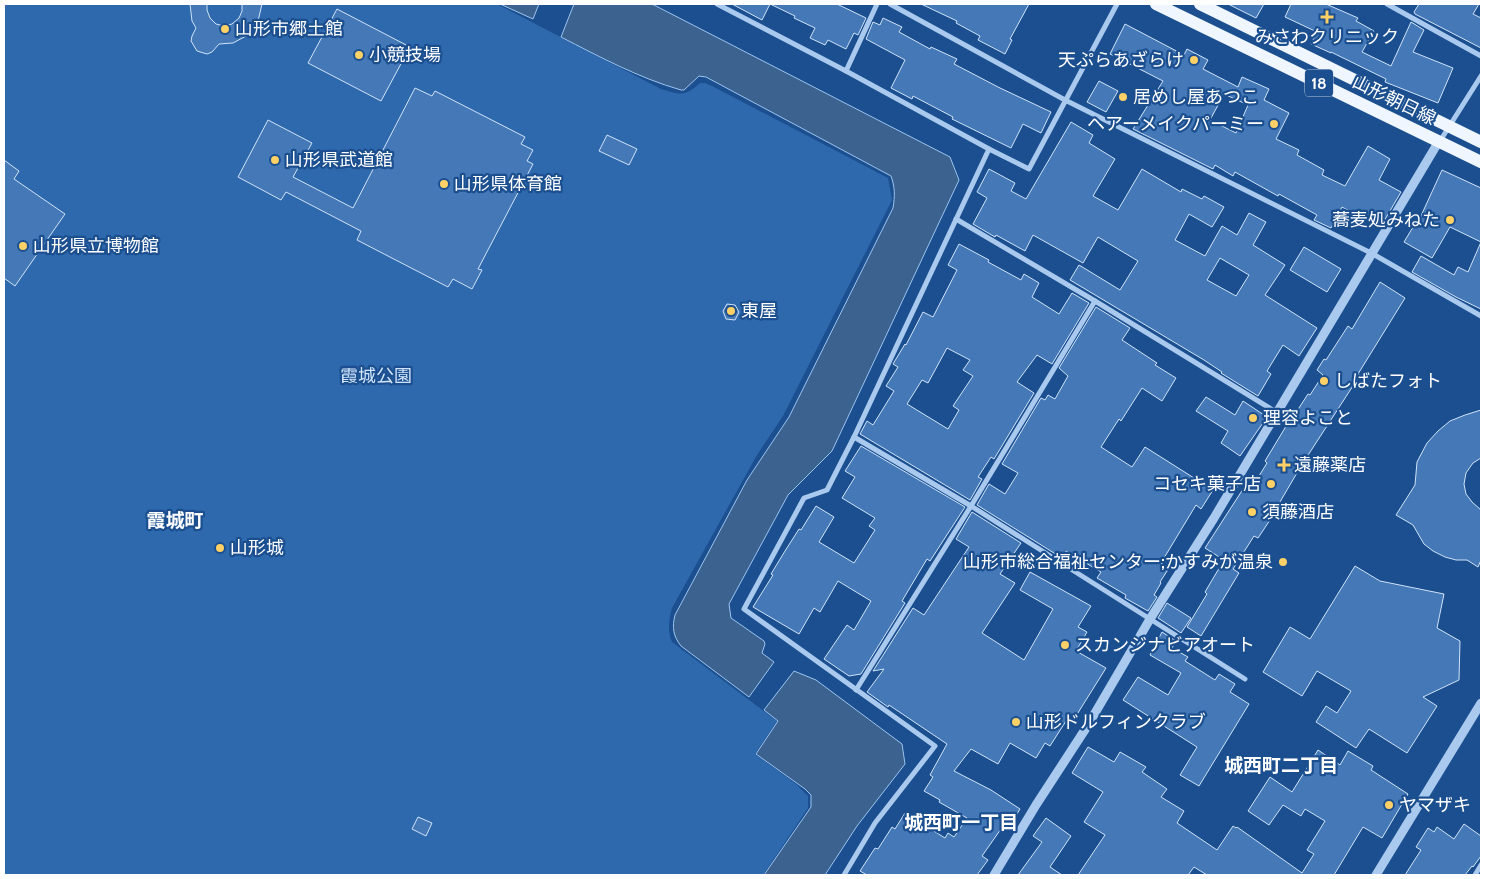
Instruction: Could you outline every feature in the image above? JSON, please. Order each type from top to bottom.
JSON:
[{"type":"main road","name":"山形朝日線","points":[[1156,4],[1481,162]]},
{"type":"main road","name":"山形朝日線","points":[[1200,4],[1481,142]]},
{"type":"street","points":[[716,4],[1029,168],[1118,4]]},
{"type":"street","points":[[846,71],[877,4]]},
{"type":"street","points":[[890,4],[1065,100],[1372,254],[1481,316]]},
{"type":"street","points":[[1387,4],[1481,56]]},
{"type":"street","points":[[994,875],[1036,805],[1088,726],[1150,619],[1214,518],[1439,141],[1481,76]]},
{"type":"street","points":[[844,875],[874,823],[935,746],[744,609],[804,498],[827,490],[854,437],[990,149]]},
{"type":"street","points":[[956,219],[1095,301],[1276,412]]},
{"type":"street","points":[[856,690],[971,506],[1095,301]]},
{"type":"street","points":[[854,437],[971,506],[1245,679]]},
{"type":"street","points":[[1376,875],[1481,703]]},
{"type":"street","points":[[1475,875],[1481,865]]},
{"type":"green space","name":"霞城公園","points":[[4,4],[497,4],[661,89],[682,94],[690,91],[700,83],[714,87],[888,178],[892,200],[783,416],[757,455],[672,608],[670,617],[669,629],[672,642],[777,721],[755,754],[796,784],[808,796],[808,808],[763,875],[4,875]]},
{"type":"shaded area","points":[[500,4],[539,4],[533,19]]},
{"type":"shaded area","points":[[574,4],[652,4],[950,157],[959,180],[832,451],[788,495],[729,604],[731,618],[764,641],[762,653],[774,662],[749,697],[681,646],[676,639],[674,631],[675,615],[747,480],[789,417],[893,208],[894,192],[891,176],[706,77],[699,76],[684,90],[681,90],[635,73],[561,37]]},
{"type":"shaded area","points":[[794,671],[816,680],[902,744],[905,764],[857,826],[825,875],[764,875],[811,807],[811,795],[805,789],[756,754],[778,721],[764,710]]},
{"type":"building","name":"山形市郷土館","points":[[190,4],[207,4],[210,18],[216,24],[224,26],[232,24],[239,18],[242,4],[262,4],[258,21],[248,35],[233,43],[219,44],[212,52],[207,54],[197,51],[191,41],[196,28],[192,21]]},
{"type":"building","points":[[732,4],[770,4],[762,20]]},
{"type":"building","points":[[770,4],[837,4],[866,18],[858,35],[854,33],[846,49],[828,40],[825,45],[810,38],[815,28]]},
{"type":"building","points":[[921,4],[1029,4],[1010,39],[1012,40],[1005,54],[978,40],[980,36],[956,23],[957,21]]},
{"type":"building","points":[[1228,4],[1264,4],[1256,18]]},
{"type":"building","points":[[1291,4],[1326,4],[1358,18],[1356,21],[1374,31],[1362,52],[1391,66],[1411,22],[1424,30],[1413,52],[1453,68],[1438,103],[1385,82],[1386,79],[1311,44],[1317,32],[1285,17]]},
{"type":"building","points":[[1419,4],[1479,4],[1473,14],[1481,18],[1481,48],[1415,14],[1414,12]]},
{"type":"building","name":"小競技場","points":[[337,9],[410,47],[381,101],[308,63]]},
{"type":"building","points":[[883,18],[902,27],[899,32],[930,49],[931,47],[957,59],[954,64],[1051,112],[1041,133],[1023,124],[1011,148],[952,119],[953,117],[913,96],[912,99],[891,88],[905,60],[866,39],[873,22],[880,25]]},
{"type":"building","points":[[1125,24],[1184,55],[1187,49],[1208,60],[1203,69],[1238,87],[1242,77],[1269,89],[1264,100],[1289,113],[1276,139],[1299,150],[1297,155],[1324,170],[1322,175],[1345,186],[1368,146],[1390,159],[1379,180],[1401,192],[1380,228],[1342,207],[1331,228],[1314,220],[1317,215],[1279,194],[1278,196],[1235,172],[1233,176],[1215,165],[1213,169],[1133,129],[1163,81],[1110,54]],"holes":[[[1224,94],[1248,105],[1236,133],[1210,120]]]},
{"type":"building","points":[[1099,81],[1118,91],[1106,112],[1087,102]]},
{"type":"building","name":"山形県体育館","points":[[415,88],[432,96],[435,91],[525,137],[521,144],[533,150],[527,161],[533,164],[478,269],[482,270],[472,289],[453,279],[448,287],[357,240],[361,231],[286,192],[281,200],[238,177],[268,120],[312,143],[293,177],[353,208]]},
{"type":"building","points":[[1071,122],[1093,135],[1089,143],[1115,159],[1093,196],[1118,210],[1142,169],[1181,192],[1182,189],[1202,199],[1204,196],[1224,207],[1212,227],[1189,214],[1175,240],[1205,256],[1222,226],[1237,235],[1249,213],[1266,222],[1253,245],[1285,265],[1265,295],[1317,328],[1299,356],[1283,345],[1267,371],[1271,374],[1258,396],[1204,360],[1070,280],[1079,265],[1120,290],[1138,261],[1098,237],[1083,263],[1033,235],[1025,251],[973,224],[987,198],[977,192],[989,169],[1015,183],[1011,191],[1026,199]],"holes":[[[1220,258],[1249,275],[1236,296],[1207,280]]]},
{"type":"building","points":[[607,135],[637,149],[629,165],[599,151]]},
{"type":"building","name":"山形県立博物館","points":[[4,160],[19,171],[14,179],[65,214],[15,286],[4,278]]},
{"type":"building","points":[[1442,170],[1481,188],[1481,242],[1450,227],[1432,258],[1404,242],[1420,218]]},
{"type":"building","points":[[1481,242],[1481,309],[1412,272],[1421,256],[1454,275],[1458,267],[1468,272]]},
{"type":"building","points":[[959,244],[1021,280],[1024,274],[1039,283],[1032,297],[1059,314],[1072,293],[1089,303],[1052,364],[1037,355],[1017,382],[1034,393],[994,459],[991,457],[978,477],[982,479],[970,500],[860,434],[867,421],[873,425],[894,391],[886,386],[898,367],[893,364],[906,345],[923,312],[933,317],[957,270],[948,265]],"holes":[[[947,348],[970,360],[963,370],[973,376],[953,406],[959,410],[948,429],[907,404],[922,380],[928,383]]]},
{"type":"building","points":[[1304,247],[1341,269],[1327,292],[1290,270]]},
{"type":"building","points":[[1380,282],[1405,298],[1358,374],[1360,375],[1301,466],[1278,508],[1258,538],[1254,536],[1233,569],[1239,573],[1201,636],[1187,627],[1207,594],[1205,592],[1224,560],[1205,548],[1245,486],[1251,489],[1267,463],[1265,461],[1294,413],[1308,394],[1310,395],[1323,375],[1317,370],[1324,359],[1326,360],[1348,326],[1352,329]]},
{"type":"building","name":"東屋","points":[[727,304],[735,305],[739,312],[735,320],[726,319],[723,311]]},
{"type":"building","points":[[1096,307],[1130,328],[1122,340],[1176,378],[1162,401],[1142,388],[1121,421],[1119,419],[1101,447],[1132,467],[1145,447],[1213,490],[1201,509],[1196,505],[1161,563],[1169,568],[1154,595],[1157,597],[1148,611],[1125,598],[1126,595],[1097,578],[1101,572],[1066,551],[1062,558],[977,505],[989,484],[1005,494],[1018,473],[1002,464],[1041,398],[1045,400],[1048,395],[1055,399],[1068,376],[1059,368]]},
{"type":"building","points":[[1206,397],[1235,415],[1243,401],[1267,417],[1240,456],[1221,443],[1228,431],[1196,411]]},
{"type":"building","points":[[1481,410],[1481,458],[1473,463],[1466,473],[1464,484],[1466,494],[1481,510],[1481,560],[1478,567],[1467,560],[1456,560],[1433,551],[1424,544],[1413,525],[1396,515],[1415,485],[1417,462],[1427,443],[1450,421]]},
{"type":"building","points":[[861,446],[965,507],[930,561],[927,559],[902,601],[905,603],[861,674],[849,676],[824,659],[847,625],[854,630],[871,601],[838,581],[820,612],[814,608],[799,634],[753,607],[785,551],[816,506],[834,517],[819,542],[854,563],[875,530],[869,526],[875,518],[842,498],[855,477],[845,471]]},
{"type":"building","points":[[972,512],[1021,543],[1000,574],[1015,583],[982,633],[1024,660],[1053,609],[1020,590],[1030,572],[1091,606],[1078,627],[1087,632],[1076,651],[1106,668],[1071,724],[1066,721],[1050,746],[1045,743],[1036,758],[1010,743],[998,764],[971,749],[954,771],[991,790],[1020,809],[1012,822],[1008,819],[982,856],[988,860],[977,875],[867,875],[860,871],[875,848],[878,849],[892,827],[895,829],[905,813],[945,838],[948,833],[954,837],[967,818],[924,791],[933,777],[930,775],[947,744],[867,692],[884,669],[873,671],[913,608],[924,615],[969,547],[956,539]]},
{"type":"building","points":[[1355,566],[1380,581],[1444,594],[1437,628],[1460,641],[1459,680],[1423,697],[1437,706],[1407,753],[1369,729],[1356,748],[1316,722],[1326,706],[1337,713],[1351,691],[1317,671],[1302,696],[1263,672],[1290,627],[1310,639]]},
{"type":"building","points":[[1167,603],[1191,618],[1181,633],[1158,618]]},
{"type":"building","points":[[1162,632],[1176,641],[1172,648],[1188,657],[1185,661],[1215,680],[1219,674],[1235,684],[1230,692],[1249,704],[1199,786],[1180,775],[1197,747],[1123,700],[1138,677],[1168,695],[1181,673],[1150,655]]},
{"type":"building","points":[[1088,747],[1114,762],[1120,752],[1146,767],[1142,772],[1167,789],[1161,797],[1184,811],[1177,823],[1217,850],[1233,826],[1237,827],[1302,873],[1314,854],[1307,850],[1325,821],[1305,809],[1301,816],[1283,805],[1269,825],[1248,811],[1270,777],[1292,792],[1318,750],[1340,765],[1348,751],[1373,766],[1371,770],[1408,794],[1382,838],[1363,827],[1334,875],[1207,875],[1194,867],[1188,875],[1078,875],[1105,835],[1084,822],[1103,792],[1072,773]]},
{"type":"building","points":[[418,817],[432,823],[426,836],[412,829]]},
{"type":"building","points":[[1046,818],[1071,836],[1050,867],[1062,875],[1018,875],[1042,842],[1033,836]]},
{"type":"building","points":[[1464,824],[1481,836],[1481,856],[1465,875],[1405,875],[1421,850],[1416,847],[1428,828],[1434,832],[1437,827],[1454,839]]},
{"type":"place","name":"みさわクリニック","points":[[1327,17]]},
{"type":"place","name":"山形市郷土館","points":[[225,29]]},
{"type":"place","name":"小競技場","points":[[359,55]]},
{"type":"place","name":"天ぷらあざらけ","points":[[1194,60]]},
{"type":"place","name":"居めし屋あつこ","points":[[1123,97]]},
{"type":"place","name":"ヘアーメイクパーミー","points":[[1274,124]]},
{"type":"place","name":"山形県武道館","points":[[275,160]]},
{"type":"place","name":"山形県体育館","points":[[444,184]]},
{"type":"place","name":"蕎麦処みねた","points":[[1450,220]]},
{"type":"place","name":"山形県立博物館","points":[[23,246]]},
{"type":"place","name":"東屋","points":[[731,311]]},
{"type":"place","name":"しばたフォト","points":[[1324,381]]},
{"type":"place","name":"理容よこと","points":[[1253,418]]},
{"type":"place","name":"遠藤薬店","points":[[1284,465]]},
{"type":"place","name":"コセキ菓子店","points":[[1271,484]]},
{"type":"place","name":"須藤酒店","points":[[1252,512]]},
{"type":"place","name":"山形城","points":[[220,548]]},
{"type":"place","name":"山形市総合福祉センター;かすみが温泉","points":[[1283,562]]},
{"type":"place","name":"スカンジナビアオート","points":[[1065,645]]},
{"type":"place","name":"山形ドルフィンクラブ","points":[[1016,722]]},
{"type":"place","name":"ヤマザキ","points":[[1389,805]]},
{"type":"district","name":"霞城町","points":[[175,520]]},
{"type":"district","name":"城西町二丁目","points":[[1281,765]]},
{"type":"district","name":"城西町一丁目","points":[[961,822]]}]
